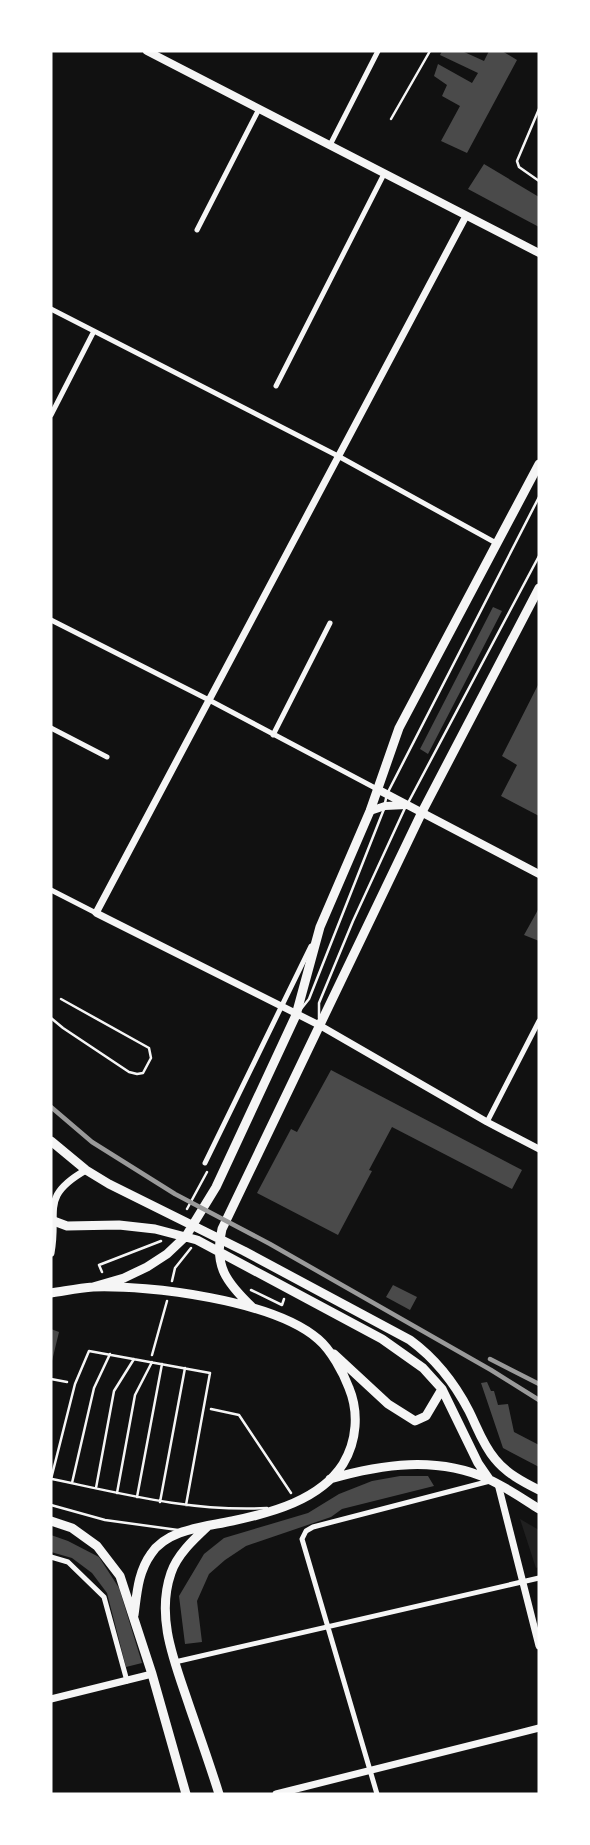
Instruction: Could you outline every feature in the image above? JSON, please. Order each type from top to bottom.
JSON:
[{"type":"main road","points":[[147,51],[539,253]]},
{"type":"main road","points":[[51,1293],[93,1287],[124,1278],[147,1267],[167,1254],[186,1236],[216,1187],[296,1015],[320,927],[370,811],[399,728],[539,464]]},
{"type":"main road","points":[[252,1307],[226,1278],[219,1257],[222,1229],[422,812],[539,588]]},
{"type":"main road","points":[[377,789],[539,874]]},
{"type":"main road","points":[[370,811],[385,806],[406,805]]},
{"type":"main road","points":[[51,1141],[86,1170],[129,1195],[410,1340],[427,1353],[453,1383],[494,1458],[514,1476],[539,1490]]},
{"type":"main road","points":[[52,1221],[67,1226],[118,1225],[156,1228],[197,1240],[382,1339],[423,1367],[442,1389],[478,1463],[493,1481]]},
{"type":"main road","points":[[93,1287],[202,1296],[252,1307],[294,1324],[318,1339],[388,1404],[409,1419],[421,1420],[429,1412],[442,1389]]},
{"type":"main road","points":[[134,1615],[138,1584],[151,1553],[162,1542],[189,1531],[280,1508],[309,1495],[342,1465],[352,1444],[356,1421],[354,1400],[347,1382],[318,1339]]},
{"type":"main road","points":[[328,1479],[386,1465],[410,1464],[452,1469],[493,1481],[539,1509]]},
{"type":"main road","points":[[51,1521],[72,1528],[97,1546],[120,1576],[152,1674],[186,1794]]},
{"type":"main road","points":[[208,1526],[180,1555],[166,1593],[168,1637],[219,1794]]},
{"type":"street","points":[[330,145],[378,51]]},
{"type":"street","points":[[197,230],[259,109]]},
{"type":"street","points":[[276,386],[384,174]]},
{"type":"street","points":[[96,914],[466,216]]},
{"type":"street","points":[[51,309],[338,456],[496,543]]},
{"type":"street","points":[[51,415],[94,331]]},
{"type":"street","points":[[51,620],[377,789]]},
{"type":"street","points":[[273,734],[330,623]]},
{"type":"street","points":[[51,728],[107,757]]},
{"type":"street","points":[[51,890],[319,1025],[539,1149]]},
{"type":"street","points":[[205,1163],[320,927]]},
{"type":"street","points":[[487,1122],[538,1025]]},
{"type":"street","points":[[51,1253],[53,1202],[62,1186],[86,1170]]},
{"type":"street","points":[[377,1794],[302,1539],[306,1531],[493,1481],[539,1646]]},
{"type":"street","points":[[51,1557],[68,1562],[104,1597],[127,1681]]},
{"type":"street","points":[[175,1662],[539,1578]]},
{"type":"street","points":[[51,1699],[152,1674]]},
{"type":"street","points":[[276,1794],[539,1728]]},
{"type":"lane","points":[[391,119],[430,51]]},
{"type":"lane","points":[[539,109],[517,161],[519,167],[539,181]]},
{"type":"lane","points":[[296,1015],[309,999],[385,806],[387,794],[539,497]]},
{"type":"lane","points":[[319,1025],[319,1003],[406,805],[539,556]]},
{"type":"lane","points":[[51,1018],[130,1072],[144,1073],[151,1058],[149,1048],[61,999]]},
{"type":"lane","points":[[186,1505],[210,1373],[90,1351],[75,1384],[51,1479],[160,1502],[186,1505],[235,1510],[280,1508]]},
{"type":"lane","points":[[72,1483],[94,1388],[110,1354]]},
{"type":"lane","points":[[96,1489],[114,1391],[134,1358]]},
{"type":"lane","points":[[117,1493],[135,1395],[151,1362]]},
{"type":"lane","points":[[137,1497],[162,1364]]},
{"type":"lane","points":[[160,1502],[186,1368]]},
{"type":"lane","points":[[51,1505],[105,1520],[189,1531]]},
{"type":"path","points":[[175,1268],[197,1240]]},
{"type":"path","points":[[249,1289],[282,1305],[286,1300],[276,1295]]},
{"type":"path","points":[[151,1362],[160,1325]]},
{"type":"path","points":[[51,1379],[60,1381]]},
{"type":"path","points":[[239,1415],[297,1503]]},
{"type":"shaded area","points":[[520,1519],[539,1530],[539,1567],[536,1568]]},
{"type":"building","points":[[442,51],[462,51],[484,61],[489,51],[502,51],[517,60],[467,153],[441,141],[460,106],[442,96],[447,85],[434,76],[438,64],[472,83],[478,73],[440,55]]},
{"type":"building","points":[[484,164],[539,197],[539,227],[468,189]]},
{"type":"building","points":[[493,607],[502,611],[428,754],[420,749]]},
{"type":"building","points":[[539,683],[539,816],[501,796],[517,765],[502,756]]},
{"type":"building","points":[[539,908],[539,941],[524,935]]},
{"type":"building","points":[[331,1070],[522,1170],[512,1189],[392,1127],[338,1235],[257,1193],[291,1129],[297,1132]]},
{"type":"building","points":[[393,1285],[417,1297],[410,1310],[386,1297]]},
{"type":"building","points":[[51,1329],[59,1332],[52,1361],[51,1360]]},
{"type":"building","points":[[487,1382],[491,1391],[494,1391],[498,1405],[508,1404],[514,1432],[539,1445],[539,1467],[503,1448],[481,1383]]},
{"type":"building","points":[[400,1476],[428,1476],[434,1486],[342,1509],[331,1517],[246,1546],[225,1560],[209,1574],[197,1601],[202,1642],[185,1644],[179,1596],[204,1554],[224,1538],[308,1513],[339,1494],[372,1481]]},
{"type":"building","points":[[51,1535],[99,1557],[119,1588],[142,1663],[126,1667],[107,1593],[92,1573],[72,1558],[51,1552]]},
{"type":"railway","points":[[51,1107],[92,1142],[175,1194],[270,1244],[539,1400]]},
{"type":"railway","points":[[490,1359],[539,1384]]}]
